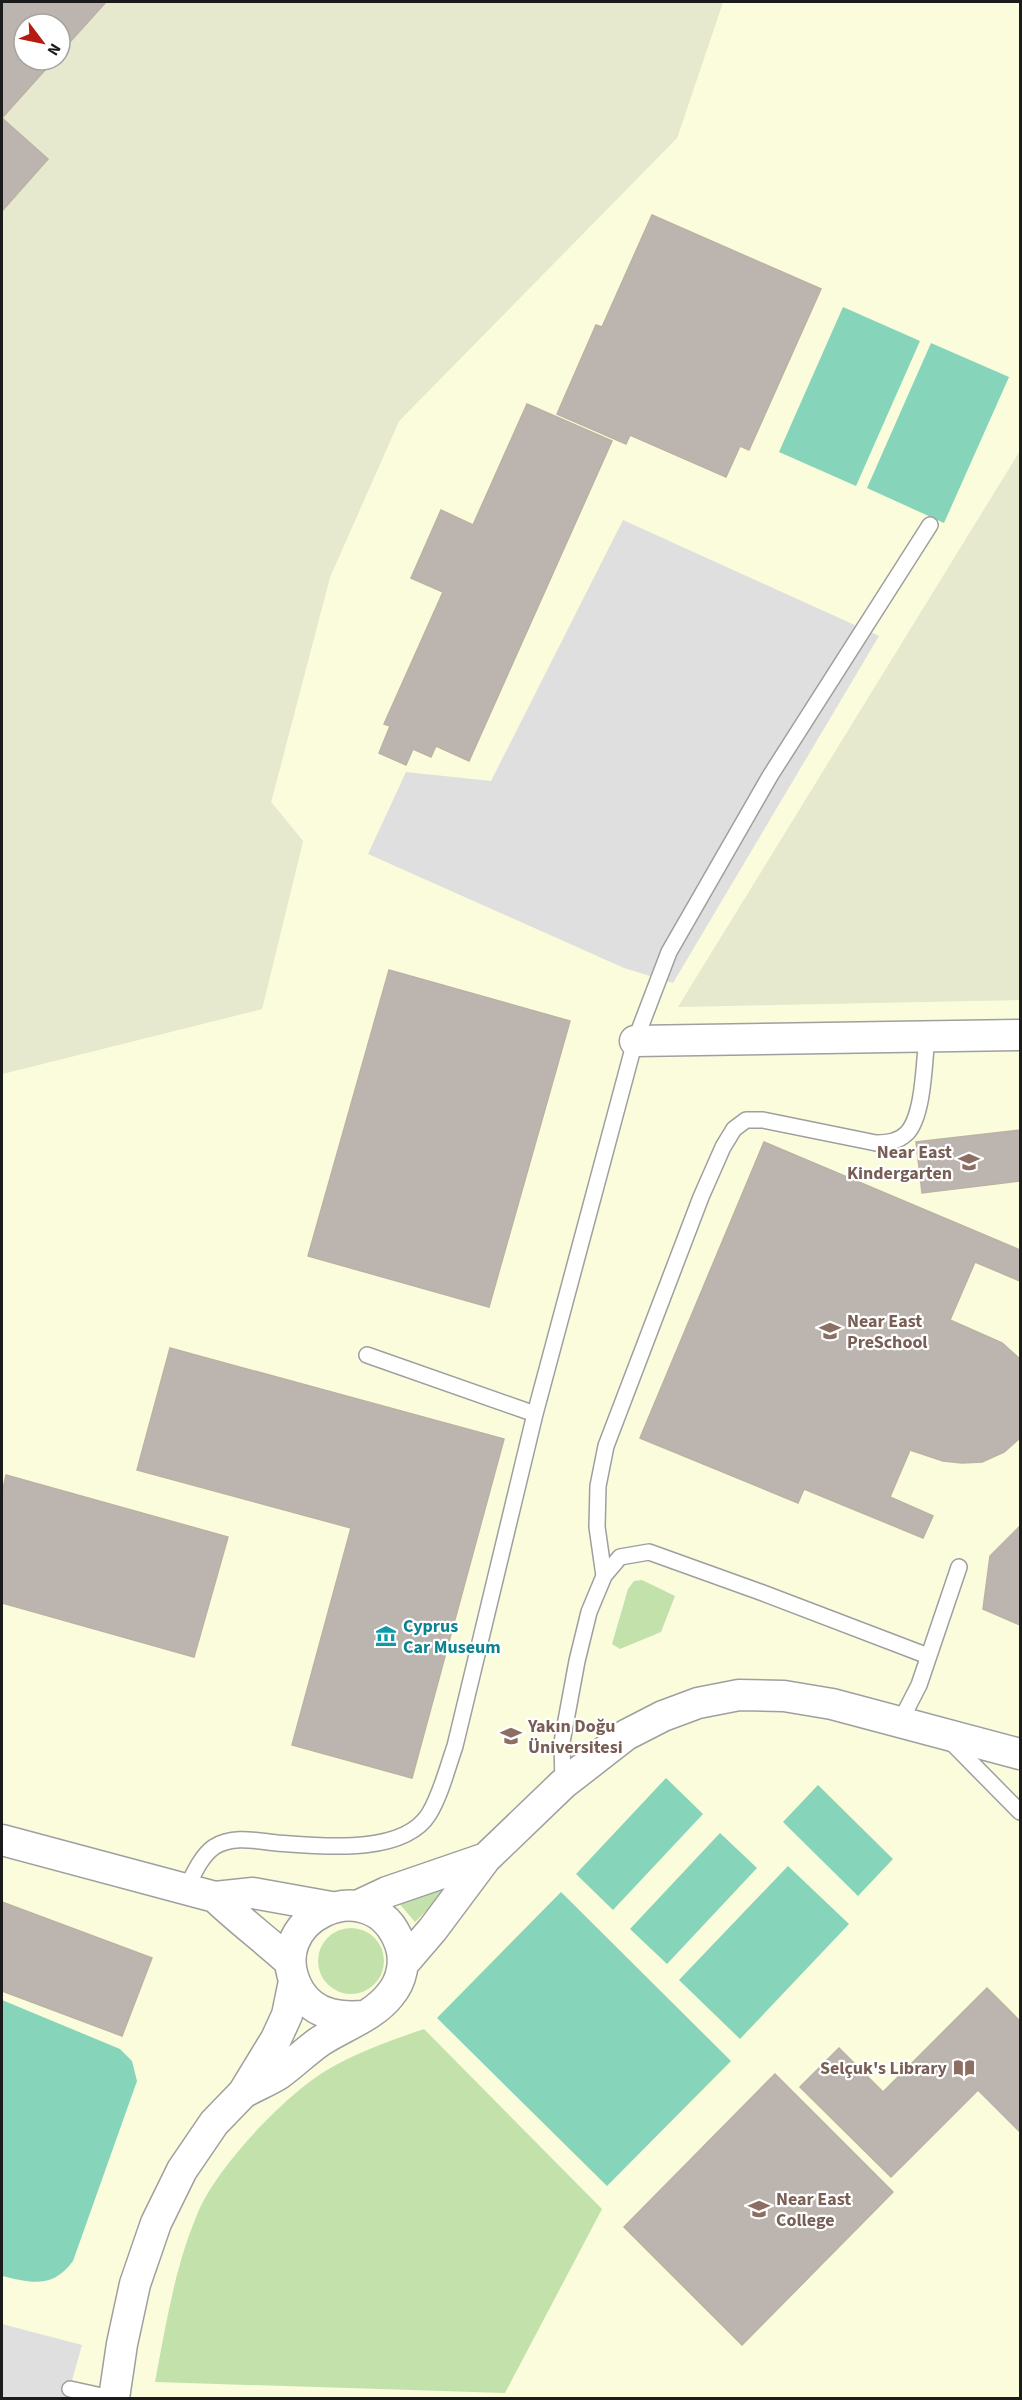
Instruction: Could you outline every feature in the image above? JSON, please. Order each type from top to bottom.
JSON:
[{"type":"street","points":[[634,1041],[1020,1035]]},
{"type":"street","points":[[403,1964],[433,1929],[486,1858],[563,1784],[626,1735],[663,1716],[698,1703],[739,1695],[784,1696],[832,1704],[1020,1754]]},
{"type":"street","points":[[2,1840],[215,1897],[253,1893],[373,1911],[386,1921],[396,1933],[401,1948],[403,1964],[398,1986],[383,2004],[318,2043],[279,2074],[243,2093]]},
{"type":"street","points":[[112,2398],[135,2284],[156,2223],[182,2170],[214,2123],[243,2093],[276,2039],[286,2015],[293,1944],[302,1928],[314,1915],[344,1907],[486,1858]]},
{"type":"street","points":[[215,1897],[240,1921],[267,1941],[292,1972],[305,2000],[321,2012],[342,2018],[364,2016]]},
{"type":"lane","points":[[186,1888],[198,1865],[214,1848],[240,1839],[315,1845],[383,1842],[410,1833],[428,1816],[455,1746],[535,1414],[634,1041],[669,952],[696,904],[770,776],[930,525]]},
{"type":"lane","points":[[604,1576],[597,1527],[598,1486],[606,1446],[700,1197],[734,1129],[746,1120],[763,1120],[876,1143],[892,1143],[907,1133],[917,1115],[927,1036]]},
{"type":"lane","points":[[367,1355],[535,1414]]},
{"type":"lane","points":[[563,1784],[562,1742],[567,1703],[589,1612],[604,1576],[620,1557],[649,1552],[928,1656]]},
{"type":"lane","points":[[900,1722],[919,1685],[959,1567]]},
{"type":"lane","points":[[943,1735],[1020,1812]]},
{"type":"lane","points":[[70,2389],[112,2398]]},
{"type":"shaded area","points":[[2,2],[723,2],[677,138],[399,421],[330,577],[271,802],[303,841],[262,1009],[2,1074]]},
{"type":"shaded area","name":"Yakın Doğu Üniversitesi","points":[[723,2],[1020,2],[1020,451],[679,1006],[1020,1000],[1020,2398],[2,2398],[2,1074],[262,1009],[303,841],[271,802],[330,577],[399,421],[677,138]]},
{"type":"shaded area","points":[[1020,451],[1020,1000],[678,1007],[734,916]]},
{"type":"shaded area","points":[[623,520],[879,636],[673,983],[624,968],[368,854],[406,772],[491,781]]},
{"type":"shaded area","points":[[2,2324],[82,2345],[67,2398],[2,2398]]},
{"type":"green space","points":[[843,307],[920,341],[856,486],[779,452]]},
{"type":"green space","points":[[931,343],[1009,377],[944,523],[867,488]]},
{"type":"green space","points":[[642,1580],[675,1596],[661,1632],[620,1649],[612,1644],[628,1589],[634,1581]]},
{"type":"green space","points":[[666,1778],[703,1814],[613,1910],[576,1874]]},
{"type":"green space","points":[[818,1785],[893,1859],[858,1896],[783,1822]]},
{"type":"green space","points":[[720,1833],[757,1868],[667,1964],[630,1929]]},
{"type":"green space","points":[[788,1866],[849,1924],[740,2039],[679,1980]]},
{"type":"green space","points":[[457,1880],[415,1922],[398,1902]]},
{"type":"green space","points":[[561,1892],[731,2061],[607,2186],[437,2018]]},
{"type":"green space","points":[[344,1928],[358,1928],[370,1933],[379,1942],[384,1961],[382,1974],[375,1985],[358,1994],[344,1994],[332,1989],[323,1980],[318,1968],[318,1954],[323,1942],[332,1933]]},
{"type":"green space","points":[[2,2000],[120,2049],[132,2061],[137,2081],[73,2261],[57,2276],[41,2282],[2,2276]]},
{"type":"green space","points":[[424,2029],[602,2209],[505,2393],[155,2382],[172,2295],[191,2231],[209,2192],[237,2153],[273,2113],[310,2081],[351,2058]]},
{"type":"building","points":[[2,2],[106,2],[72,40],[72,12],[12,12],[12,72],[43,72],[2,118]]},
{"type":"building","points":[[2,118],[48,159],[2,211]]},
{"type":"building","points":[[652,215],[821,289],[749,450],[740,446],[726,477],[630,435],[626,444],[557,414],[596,325],[602,327]]},
{"type":"building","points":[[527,404],[612,441],[469,761],[436,746],[431,757],[413,749],[406,765],[379,753],[390,726],[384,724],[443,592],[411,578],[441,510],[473,525]]},
{"type":"building","points":[[389,970],[570,1021],[489,1307],[308,1256]]},
{"type":"building","name":"Near East Kindergarten","points":[[1020,1130],[1020,1181],[922,1193],[916,1142]]},
{"type":"building","name":"Near East PreSchool","points":[[764,1142],[1020,1250],[1020,1281],[975,1262],[950,1320],[1002,1343],[1020,1359],[1020,1438],[1004,1452],[982,1462],[943,1461],[910,1450],[890,1497],[933,1516],[923,1538],[804,1489],[798,1503],[640,1438]]},
{"type":"building","name":"Cyprus Car Museum","points":[[170,1348],[504,1439],[412,1778],[292,1745],[351,1528],[137,1470]]},
{"type":"building","points":[[6,1475],[228,1537],[194,1657],[2,1603],[2,1493]]},
{"type":"building","points":[[1019,1527],[1020,1625],[983,1609],[990,1556]]},
{"type":"building","points":[[2,1902],[152,1958],[122,2036],[2,1991]]},
{"type":"building","name":"Selçuk's Library","points":[[987,1988],[1020,2021],[1020,2132],[978,2090],[891,2177],[800,2087],[839,2048],[883,2092]]},
{"type":"building","name":"Near East College","points":[[775,2074],[893,2192],[742,2345],[624,2227]]},
{"type":"place","name":"Near East Kindergarten","points":[[969,1162]]},
{"type":"place","name":"Near East PreSchool","points":[[830,1331]]},
{"type":"place","name":"Cyprus Car Museum","points":[[386,1636]]},
{"type":"place","name":"Yakın Doğu Üniversitesi","points":[[511,1736]]},
{"type":"place","name":"Selçuk's Library","points":[[964,2068]]},
{"type":"place","name":"Near East College","points":[[759,2209]]}]
